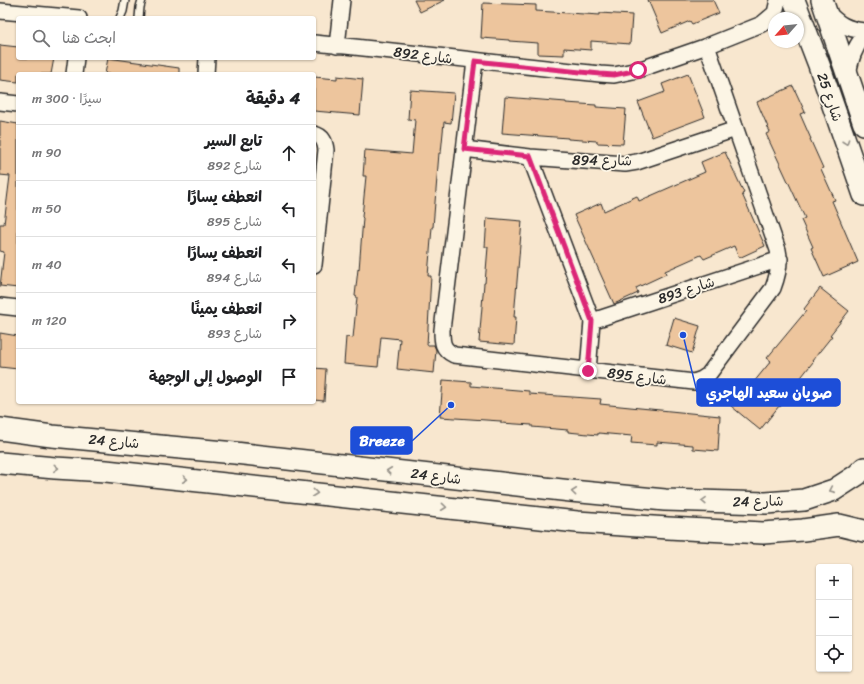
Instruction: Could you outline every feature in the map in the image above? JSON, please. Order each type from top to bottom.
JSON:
[{"type":"street","points":[[337,46],[342,0]]},
{"type":"street","name":"شارع 892","points":[[775,12],[778,0]]},
{"type":"street","name":"شارع 25","points":[[794,0],[819,65],[864,195]]},
{"type":"street","points":[[822,4],[838,23],[852,29],[864,31]]},
{"type":"street","name":"شارع 25","points":[[822,4],[863,119]]},
{"type":"street","points":[[0,12],[53,16]]},
{"type":"street","name":"شارع 892","points":[[316,43],[614,75],[638,70],[768,26]]},
{"type":"street","points":[[848,74],[851,58],[864,36]]},
{"type":"street","points":[[804,44],[819,65]]},
{"type":"street","name":"شارع 895","points":[[475,61],[442,330],[442,341],[445,348],[454,355],[694,382],[708,375],[773,288],[778,276],[780,259],[708,46]]},
{"type":"street","points":[[74,72],[76,60]]},
{"type":"street","points":[[206,72],[207,60]]},
{"type":"street","points":[[0,102],[16,104]]},
{"type":"street","name":"شارع 894","points":[[464,149],[625,164],[638,162],[736,129]]},
{"type":"street","points":[[316,134],[323,138],[326,150],[316,246]]},
{"type":"street","points":[[530,156],[592,321],[588,371]]},
{"type":"street","name":"شارع 893","points":[[592,321],[780,259]]},
{"type":"street","points":[[0,306],[16,308]]},
{"type":"street","name":"شارع 24","points":[[0,429],[52,436],[235,453],[665,500],[766,503],[804,500],[834,490],[864,468]]},
{"type":"street","points":[[6,466],[106,471],[577,522],[763,533],[803,530],[839,525],[864,531]]},
{"type":"lane","points":[[121,16],[125,0]]},
{"type":"lane","points":[[139,16],[142,0]]},
{"type":"building","points":[[414,0],[445,0],[420,12]]},
{"type":"building","points":[[648,0],[713,0],[719,13],[692,24],[690,21],[662,33]]},
{"type":"building","points":[[483,3],[536,5],[536,11],[600,15],[600,13],[632,15],[630,44],[591,41],[591,50],[564,48],[564,55],[538,54],[538,43],[481,38]]},
{"type":"building","points":[[0,45],[16,47],[16,60],[54,60],[51,72],[16,72],[16,82],[0,80]]},
{"type":"building","points":[[108,60],[122,60],[179,68],[179,72],[105,72]]},
{"type":"building","points":[[688,74],[705,117],[652,137],[638,102],[665,92],[662,84]]},
{"type":"building","points":[[337,76],[363,79],[360,115],[316,111],[316,77],[337,79]]},
{"type":"building","points":[[793,86],[805,112],[800,114],[823,168],[821,169],[835,200],[832,201],[858,262],[824,277],[811,248],[813,247],[801,220],[805,218],[766,134],[770,132],[757,102]]},
{"type":"building","points":[[410,90],[454,93],[451,123],[444,122],[441,153],[439,153],[428,276],[431,276],[427,345],[434,345],[436,350],[434,373],[397,369],[400,339],[381,337],[378,367],[344,364],[346,337],[353,338],[357,297],[355,296],[358,269],[359,270],[366,176],[363,176],[365,150],[412,154],[415,120],[408,119]]},
{"type":"building","points":[[505,97],[626,109],[623,144],[597,143],[597,141],[502,133]]},
{"type":"building","points":[[0,121],[16,124],[16,288],[0,286],[4,252],[0,251],[0,224],[4,224],[10,176],[0,175]]},
{"type":"building","points":[[725,152],[744,193],[742,194],[765,246],[739,258],[734,246],[704,259],[701,255],[665,271],[666,274],[636,288],[638,293],[614,304],[574,215],[601,203],[604,211],[637,196],[639,201],[705,172],[701,162]]},
{"type":"building","points":[[487,218],[522,221],[514,317],[516,317],[514,345],[479,342],[488,247],[485,247]]},
{"type":"building","points":[[820,288],[849,311],[830,335],[832,336],[795,385],[797,386],[760,430],[731,406],[747,386],[749,388],[771,361],[767,358],[806,311],[804,309]]},
{"type":"building","points":[[674,318],[700,326],[692,353],[666,345]]},
{"type":"building","points":[[0,333],[16,336],[16,369],[0,367]]},
{"type":"building","points":[[316,368],[326,369],[324,401],[316,400]]},
{"type":"building","points":[[443,380],[471,382],[471,386],[529,391],[529,394],[601,399],[600,404],[720,416],[718,451],[693,449],[693,445],[657,442],[657,445],[631,443],[632,436],[598,433],[598,435],[568,432],[568,430],[532,427],[532,425],[501,423],[501,421],[440,417]]},
{"type":"place","name":"صويان سعيد الهاجري","points":[[683,335]]},
{"type":"place","name":"Breeze","points":[[451,405]]},
{"type":"route","points":[[588,371],[592,321],[530,156],[464,149],[475,61],[614,75],[638,70]]}]
